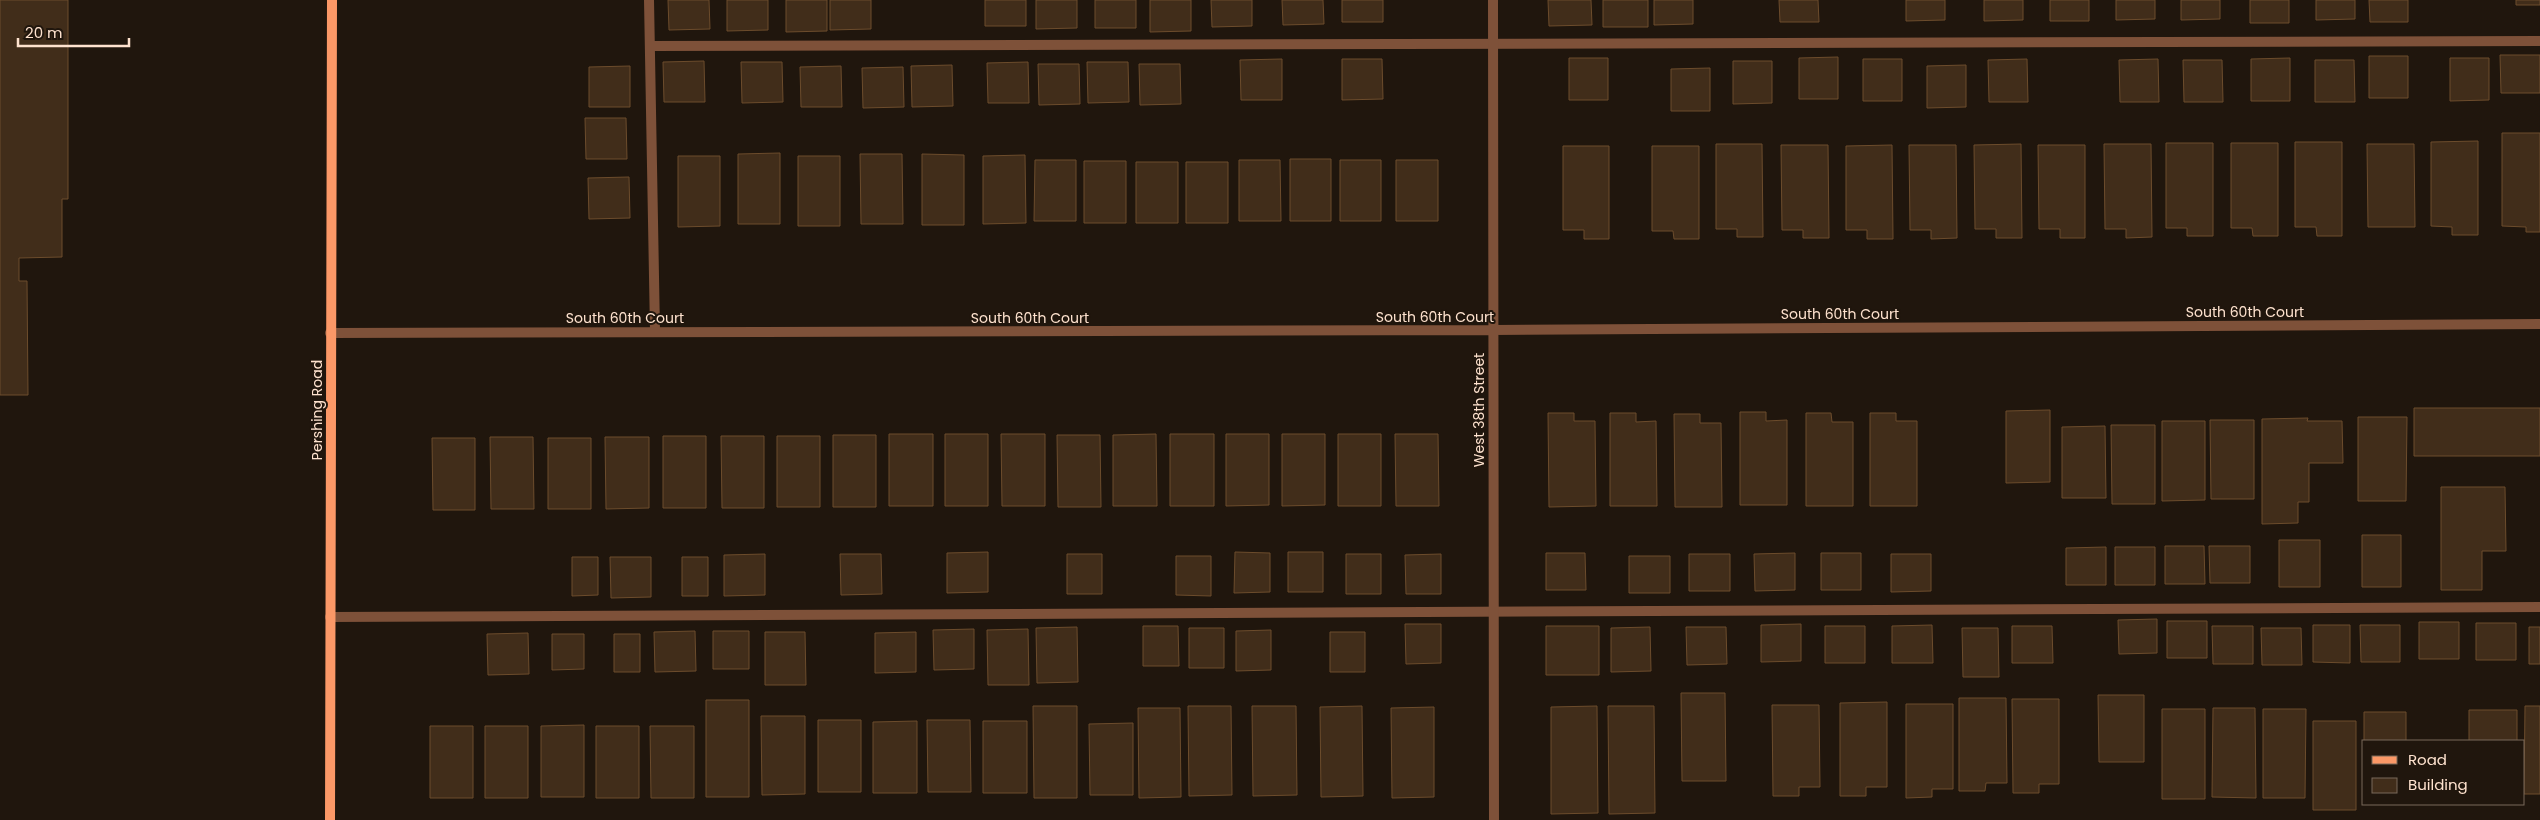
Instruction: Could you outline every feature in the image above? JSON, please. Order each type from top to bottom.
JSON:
[{"type":"main road","name":"Pershing Road","points":[[330,820],[332,0]]},
{"type":"street","points":[[649,0],[655,332]]},
{"type":"street","name":"West 38th Street","points":[[1493,0],[1494,820]]},
{"type":"street","points":[[650,46],[2540,41]]},
{"type":"street","name":"South 60th Court","points":[[330,333],[1493,330],[2540,324]]},
{"type":"street","points":[[330,617],[2540,608]]},
{"type":"building","points":[[0,0],[68,0],[68,199],[62,199],[62,257],[19,258],[19,281],[27,281],[28,395],[0,395]]},
{"type":"building","points":[[668,0],[709,0],[710,29],[669,30]]},
{"type":"building","points":[[727,0],[768,0],[768,30],[727,31]]},
{"type":"building","points":[[786,0],[827,0],[827,31],[786,32]]},
{"type":"building","points":[[830,0],[871,0],[871,29],[830,30]]},
{"type":"building","points":[[985,0],[1026,0],[1026,26],[985,26]]},
{"type":"building","points":[[1036,0],[1077,0],[1077,28],[1036,29]]},
{"type":"building","points":[[1095,0],[1136,0],[1136,28],[1095,28]]},
{"type":"building","points":[[1150,0],[1191,0],[1191,31],[1150,32]]},
{"type":"building","points":[[1211,0],[1252,0],[1252,26],[1212,27]]},
{"type":"building","points":[[1282,0],[1323,0],[1324,24],[1283,25]]},
{"type":"building","points":[[1342,0],[1383,0],[1383,22],[1342,22]]},
{"type":"building","points":[[1548,0],[1591,0],[1592,25],[1549,26]]},
{"type":"building","points":[[1603,0],[1648,0],[1648,27],[1603,27]]},
{"type":"building","points":[[1654,0],[1693,0],[1693,24],[1654,25]]},
{"type":"building","points":[[1779,0],[1818,0],[1819,22],[1780,22]]},
{"type":"building","points":[[1906,0],[1945,0],[1945,20],[1906,21]]},
{"type":"building","points":[[1984,0],[2023,0],[2023,20],[1984,21]]},
{"type":"building","points":[[2050,0],[2089,0],[2089,21],[2050,21]]},
{"type":"building","points":[[2116,0],[2155,0],[2155,19],[2116,20]]},
{"type":"building","points":[[2181,0],[2220,0],[2220,19],[2181,20]]},
{"type":"building","points":[[2250,0],[2289,0],[2289,23],[2250,23]]},
{"type":"building","points":[[2316,0],[2355,0],[2355,19],[2316,20]]},
{"type":"building","points":[[2369,0],[2408,0],[2408,22],[2370,22]]},
{"type":"building","points":[[2516,0],[2540,0],[2540,5],[2516,5]]},
{"type":"building","points":[[2500,55],[2540,55],[2540,93],[2501,93]]},
{"type":"building","points":[[2369,56],[2408,56],[2408,98],[2369,98]]},
{"type":"building","points":[[1838,57],[1838,99],[1799,99],[1799,58]]},
{"type":"building","points":[[1569,58],[1608,58],[1608,100],[1569,100]]},
{"type":"building","points":[[2290,58],[2290,101],[2251,101],[2251,59]]},
{"type":"building","points":[[2450,58],[2489,58],[2489,100],[2450,101]]},
{"type":"building","points":[[1282,59],[1282,100],[1241,100],[1240,60]]},
{"type":"building","points":[[1342,59],[1382,59],[1383,99],[1342,100]]},
{"type":"building","points":[[1863,59],[1902,59],[1902,101],[1863,101]]},
{"type":"building","points":[[2027,59],[2028,102],[1989,102],[1988,60]]},
{"type":"building","points":[[2158,59],[2159,102],[2120,102],[2119,60]]},
{"type":"building","points":[[2183,60],[2222,60],[2223,102],[2184,102]]},
{"type":"building","points":[[2315,60],[2354,60],[2355,102],[2315,102]]},
{"type":"building","points":[[704,61],[705,102],[664,102],[663,62]]},
{"type":"building","points":[[1733,61],[1772,61],[1772,103],[1733,104]]},
{"type":"building","points":[[741,62],[782,62],[783,102],[742,103]]},
{"type":"building","points":[[1028,62],[1029,103],[988,103],[987,63]]},
{"type":"building","points":[[1087,62],[1128,62],[1129,102],[1088,103]]},
{"type":"building","points":[[1038,64],[1079,64],[1080,104],[1039,105]]},
{"type":"building","points":[[1139,64],[1180,64],[1181,104],[1140,105]]},
{"type":"building","points":[[952,65],[953,106],[912,107],[911,66]]},
{"type":"building","points":[[1966,65],[1966,107],[1927,108],[1927,66]]},
{"type":"building","points":[[630,66],[630,107],[589,107],[589,67]]},
{"type":"building","points":[[841,66],[842,107],[801,107],[800,67]]},
{"type":"building","points":[[903,67],[904,107],[863,108],[862,68]]},
{"type":"building","points":[[1710,68],[1710,111],[1671,111],[1671,69]]},
{"type":"building","points":[[585,118],[626,118],[627,159],[586,159]]},
{"type":"building","points":[[2502,133],[2540,133],[2540,232],[2526,232],[2526,227],[2502,226]]},
{"type":"building","points":[[2478,141],[2478,235],[2452,235],[2452,227],[2431,226],[2431,142]]},
{"type":"building","points":[[2295,142],[2342,142],[2342,236],[2317,236],[2316,227],[2295,227]]},
{"type":"building","points":[[2166,143],[2213,143],[2213,236],[2187,236],[2187,228],[2166,228]]},
{"type":"building","points":[[2231,143],[2278,143],[2278,236],[2253,236],[2252,228],[2231,228]]},
{"type":"building","points":[[1716,144],[1762,144],[1763,237],[1737,237],[1737,229],[1716,229]]},
{"type":"building","points":[[2021,144],[2022,238],[1996,238],[1996,229],[1975,229],[1974,145]]},
{"type":"building","points":[[2104,144],[2151,144],[2152,237],[2126,238],[2126,229],[2105,229]]},
{"type":"building","points":[[2367,144],[2414,144],[2415,227],[2368,227]]},
{"type":"building","points":[[1781,145],[1828,145],[1829,238],[1803,238],[1803,230],[1782,230]]},
{"type":"building","points":[[1892,145],[1893,239],[1867,239],[1867,230],[1846,230],[1846,146]]},
{"type":"building","points":[[1909,145],[1956,145],[1957,238],[1931,239],[1931,230],[1910,230]]},
{"type":"building","points":[[2038,145],[2085,145],[2085,238],[2060,238],[2060,229],[2039,229]]},
{"type":"building","points":[[1563,146],[1609,146],[1609,239],[1584,239],[1584,230],[1563,230]]},
{"type":"building","points":[[1652,146],[1699,146],[1699,239],[1674,239],[1673,231],[1652,231]]},
{"type":"building","points":[[780,153],[780,224],[738,224],[738,154]]},
{"type":"building","points":[[860,154],[902,154],[903,224],[861,224]]},
{"type":"building","points":[[922,154],[964,155],[964,225],[922,225]]},
{"type":"building","points":[[1025,155],[1026,223],[983,224],[983,156]]},
{"type":"building","points":[[678,156],[720,156],[720,226],[678,227]]},
{"type":"building","points":[[798,156],[840,156],[840,226],[798,226]]},
{"type":"building","points":[[1290,159],[1331,159],[1331,221],[1290,221]]},
{"type":"building","points":[[1035,160],[1076,160],[1076,221],[1034,221]]},
{"type":"building","points":[[1239,160],[1280,160],[1281,221],[1239,221]]},
{"type":"building","points":[[1340,160],[1381,160],[1381,221],[1340,221]]},
{"type":"building","points":[[1396,160],[1438,160],[1438,221],[1396,221]]},
{"type":"building","points":[[1084,161],[1126,161],[1126,223],[1084,223]]},
{"type":"building","points":[[1136,162],[1178,162],[1178,223],[1136,223]]},
{"type":"building","points":[[1186,162],[1228,162],[1228,223],[1186,223]]},
{"type":"building","points":[[629,177],[630,218],[589,219],[588,178]]},
{"type":"building","points":[[2414,408],[2540,408],[2540,456],[2414,456]]},
{"type":"building","points":[[2050,410],[2050,482],[2006,483],[2006,411]]},
{"type":"building","points":[[1740,412],[1766,412],[1766,421],[1787,420],[1787,505],[1740,505]]},
{"type":"building","points":[[1548,413],[1574,413],[1574,421],[1595,421],[1596,506],[1549,507]]},
{"type":"building","points":[[1610,413],[1636,413],[1636,422],[1656,421],[1657,506],[1610,506]]},
{"type":"building","points":[[1806,413],[1831,413],[1832,422],[1853,422],[1853,506],[1806,506]]},
{"type":"building","points":[[1870,413],[1896,413],[1896,421],[1917,421],[1917,506],[1870,506]]},
{"type":"building","points":[[1674,414],[1700,414],[1700,423],[1721,423],[1722,507],[1675,507]]},
{"type":"building","points":[[2358,417],[2407,417],[2406,501],[2358,501]]},
{"type":"building","points":[[2308,418],[2307,421],[2342,421],[2343,463],[2309,463],[2309,502],[2298,502],[2298,523],[2262,524],[2262,419]]},
{"type":"building","points":[[2210,420],[2254,420],[2254,499],[2211,499]]},
{"type":"building","points":[[2162,421],[2205,421],[2205,500],[2162,501]]},
{"type":"building","points":[[2111,425],[2155,425],[2155,504],[2112,504]]},
{"type":"building","points":[[2105,426],[2106,498],[2062,498],[2062,427]]},
{"type":"building","points":[[889,434],[933,434],[933,506],[889,506]]},
{"type":"building","points":[[945,434],[988,434],[988,506],[945,506]]},
{"type":"building","points":[[1001,434],[1045,434],[1045,506],[1002,506]]},
{"type":"building","points":[[1156,434],[1157,506],[1113,506],[1113,435]]},
{"type":"building","points":[[1170,434],[1214,434],[1214,506],[1170,506]]},
{"type":"building","points":[[1226,434],[1269,434],[1269,505],[1226,506]]},
{"type":"building","points":[[1282,434],[1325,434],[1325,505],[1282,506]]},
{"type":"building","points":[[1338,434],[1381,434],[1381,506],[1338,506]]},
{"type":"building","points":[[1395,434],[1438,434],[1439,506],[1396,506]]},
{"type":"building","points":[[833,435],[876,435],[876,507],[833,507]]},
{"type":"building","points":[[1057,435],[1100,435],[1101,507],[1058,507]]},
{"type":"building","points":[[663,436],[706,436],[706,508],[663,508]]},
{"type":"building","points":[[721,436],[764,436],[764,508],[722,508]]},
{"type":"building","points":[[777,436],[820,436],[820,507],[777,507]]},
{"type":"building","points":[[490,437],[533,437],[534,509],[491,509]]},
{"type":"building","points":[[605,437],[649,437],[649,508],[606,509]]},
{"type":"building","points":[[432,438],[475,438],[475,510],[433,510]]},
{"type":"building","points":[[548,438],[591,438],[591,509],[548,509]]},
{"type":"building","points":[[2441,487],[2505,487],[2506,551],[2482,551],[2482,590],[2441,590]]},
{"type":"building","points":[[2362,535],[2401,535],[2401,587],[2362,587]]},
{"type":"building","points":[[2279,540],[2320,540],[2320,587],[2279,587]]},
{"type":"building","points":[[2165,546],[2204,546],[2205,584],[2165,584]]},
{"type":"building","points":[[2209,546],[2250,546],[2250,583],[2210,583]]},
{"type":"building","points":[[2106,547],[2106,585],[2066,585],[2066,548]]},
{"type":"building","points":[[2115,547],[2155,547],[2155,585],[2115,585]]},
{"type":"building","points":[[988,552],[988,592],[947,593],[947,553]]},
{"type":"building","points":[[1235,552],[1270,553],[1270,592],[1234,593]]},
{"type":"building","points":[[1288,552],[1323,552],[1323,592],[1288,592]]},
{"type":"building","points":[[1546,553],[1585,553],[1586,590],[1546,590]]},
{"type":"building","points":[[1795,553],[1795,590],[1755,591],[1754,554]]},
{"type":"building","points":[[1821,553],[1861,553],[1861,590],[1821,590]]},
{"type":"building","points":[[765,554],[765,595],[724,596],[724,555]]},
{"type":"building","points":[[840,554],[881,554],[882,594],[841,595]]},
{"type":"building","points":[[1067,554],[1102,554],[1102,594],[1067,594]]},
{"type":"building","points":[[1346,554],[1381,554],[1381,594],[1346,594]]},
{"type":"building","points":[[1441,554],[1441,594],[1406,594],[1405,555]]},
{"type":"building","points":[[1689,554],[1730,554],[1730,591],[1689,591]]},
{"type":"building","points":[[1891,554],[1931,554],[1931,591],[1891,592]]},
{"type":"building","points":[[1176,556],[1211,556],[1211,596],[1176,595]]},
{"type":"building","points":[[1629,556],[1670,556],[1670,593],[1629,593]]},
{"type":"building","points":[[572,557],[598,557],[598,595],[572,596]]},
{"type":"building","points":[[610,557],[651,557],[651,597],[611,598]]},
{"type":"building","points":[[682,557],[708,557],[708,596],[682,596]]},
{"type":"building","points":[[2157,619],[2157,653],[2119,654],[2118,620]]},
{"type":"building","points":[[2167,621],[2207,621],[2207,658],[2167,658]]},
{"type":"building","points":[[2419,622],[2459,622],[2459,659],[2419,659]]},
{"type":"building","points":[[2476,623],[2516,623],[2516,660],[2476,660]]},
{"type":"building","points":[[1405,624],[1441,624],[1441,663],[1406,664]]},
{"type":"building","points":[[1801,624],[1801,661],[1761,662],[1761,625]]},
{"type":"building","points":[[1932,625],[1933,663],[1892,663],[1892,626]]},
{"type":"building","points":[[2313,625],[2350,625],[2350,663],[2313,662]]},
{"type":"building","points":[[2360,625],[2400,625],[2400,662],[2361,662]]},
{"type":"building","points":[[1143,626],[1178,626],[1179,666],[1143,666]]},
{"type":"building","points":[[1546,626],[1599,626],[1599,675],[1546,675]]},
{"type":"building","points":[[1825,626],[1865,626],[1865,663],[1825,663]]},
{"type":"building","points":[[2012,626],[2052,626],[2053,663],[2012,663]]},
{"type":"building","points":[[2212,626],[2253,626],[2253,664],[2213,664]]},
{"type":"building","points":[[1077,627],[1078,682],[1037,683],[1036,628]]},
{"type":"building","points":[[1650,627],[1651,671],[1611,672],[1611,628]]},
{"type":"building","points":[[1686,627],[1726,627],[1727,664],[1687,665]]},
{"type":"building","points":[[2529,627],[2540,627],[2540,664],[2529,664]]},
{"type":"building","points":[[1189,628],[1224,628],[1224,668],[1189,668]]},
{"type":"building","points":[[1962,628],[1998,628],[1999,677],[1963,677]]},
{"type":"building","points":[[2261,628],[2301,628],[2302,665],[2262,665]]},
{"type":"building","points":[[974,629],[974,669],[934,670],[933,630]]},
{"type":"building","points":[[1028,629],[1029,685],[988,685],[987,630]]},
{"type":"building","points":[[1271,630],[1271,670],[1236,671],[1236,631]]},
{"type":"building","points":[[695,631],[696,671],[655,672],[654,632]]},
{"type":"building","points":[[713,631],[749,631],[749,669],[713,669]]},
{"type":"building","points":[[765,632],[805,632],[806,685],[765,685]]},
{"type":"building","points":[[916,632],[916,672],[875,673],[875,633]]},
{"type":"building","points":[[1330,632],[1365,632],[1365,672],[1330,672]]},
{"type":"building","points":[[528,633],[529,674],[488,675],[487,634]]},
{"type":"building","points":[[552,634],[584,634],[584,669],[552,670]]},
{"type":"building","points":[[614,634],[640,634],[640,672],[614,672]]},
{"type":"building","points":[[1681,693],[1725,693],[1726,781],[1682,781]]},
{"type":"building","points":[[2098,695],[2144,695],[2144,762],[2099,762]]},
{"type":"building","points":[[1959,698],[2006,698],[2007,783],[1986,783],[1985,791],[1959,791]]},
{"type":"building","points":[[2012,699],[2059,699],[2059,784],[2039,784],[2039,793],[2013,793]]},
{"type":"building","points":[[706,700],[749,700],[749,797],[706,797]]},
{"type":"building","points":[[1887,702],[1887,787],[1866,787],[1866,796],[1840,796],[1840,703]]},
{"type":"building","points":[[1906,704],[1953,704],[1953,789],[1932,789],[1932,797],[1906,798]]},
{"type":"building","points":[[1772,705],[1819,705],[1820,787],[1799,787],[1799,796],[1773,796]]},
{"type":"building","points":[[1033,706],[1077,706],[1077,798],[1034,798]]},
{"type":"building","points":[[1188,706],[1231,706],[1232,795],[1189,796]]},
{"type":"building","points":[[1252,706],[1296,706],[1297,795],[1253,796]]},
{"type":"building","points":[[1362,706],[1363,796],[1321,797],[1320,707]]},
{"type":"building","points":[[1597,706],[1598,813],[1551,814],[1551,707]]},
{"type":"building","points":[[1608,706],[1654,706],[1655,813],[1609,814]]},
{"type":"building","points":[[2525,706],[2540,706],[2540,794],[2525,794]]},
{"type":"building","points":[[1434,707],[1434,797],[1392,798],[1391,708]]},
{"type":"building","points":[[1138,708],[1180,708],[1181,797],[1139,798]]},
{"type":"building","points":[[2213,708],[2255,708],[2256,798],[2212,797]]},
{"type":"building","points":[[2162,709],[2205,709],[2205,799],[2162,799]]},
{"type":"building","points":[[2263,709],[2306,709],[2305,798],[2263,798]]},
{"type":"building","points":[[2469,710],[2517,710],[2517,740],[2469,740]]},
{"type":"building","points":[[2364,712],[2406,712],[2406,740],[2364,740]]},
{"type":"building","points":[[761,716],[805,716],[805,794],[762,795]]},
{"type":"building","points":[[818,720],[861,720],[861,792],[818,792]]},
{"type":"building","points":[[927,720],[970,720],[971,792],[928,792]]},
{"type":"building","points":[[917,721],[917,793],[873,793],[873,722]]},
{"type":"building","points":[[983,721],[1027,721],[1027,793],[983,793]]},
{"type":"building","points":[[2313,721],[2356,721],[2356,810],[2313,810]]},
{"type":"building","points":[[1133,723],[1133,795],[1090,795],[1089,724]]},
{"type":"building","points":[[584,725],[584,797],[541,797],[541,726]]},
{"type":"building","points":[[430,726],[473,726],[473,798],[430,798]]},
{"type":"building","points":[[485,726],[528,726],[528,798],[485,798]]},
{"type":"building","points":[[596,726],[639,726],[639,798],[596,798]]},
{"type":"building","points":[[650,726],[694,726],[694,798],[651,798]]}]
